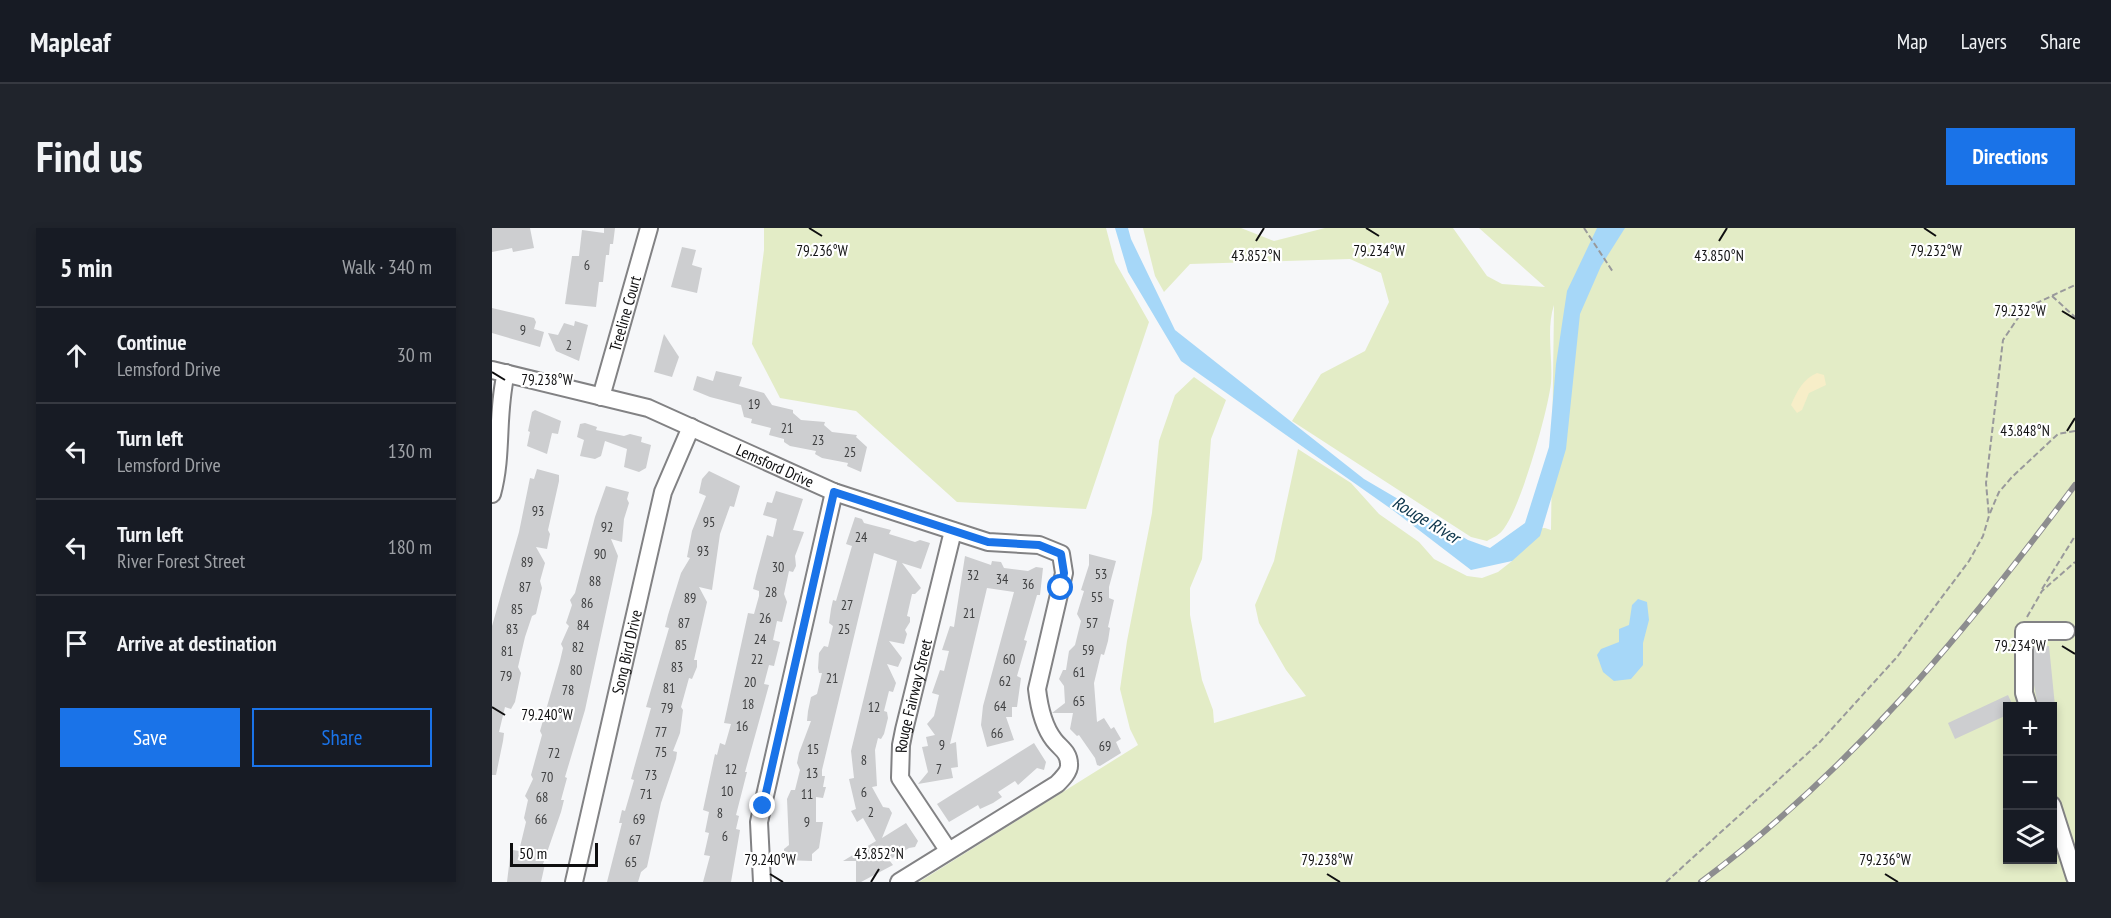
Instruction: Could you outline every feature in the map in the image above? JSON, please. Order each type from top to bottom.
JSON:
[{"type":"street","name":"Treeline Court","points":[[601,397],[650,228]]},
{"type":"street","name":"Lemsford Drive","points":[[499,372],[648,408],[834,492],[988,542],[1039,545],[1061,554],[1064,573],[1037,689],[1044,719],[1053,740],[1065,751],[1070,765],[1057,784],[899,882]]},
{"type":"street","points":[[492,494],[498,474],[502,390],[499,372]]},
{"type":"street","name":"Song Bird Drive","points":[[574,882],[663,492],[692,427]]},
{"type":"street","points":[[762,882],[759,822],[834,492]]},
{"type":"street","name":"Rouge Fairway Street","points":[[948,850],[900,778],[900,759],[904,730],[953,531]]},
{"type":"street","points":[[2027,702],[2024,693],[2024,631],[2066,631]]},
{"type":"street","points":[[2054,810],[2075,877]]},
{"type":"path","points":[[1584,228],[1613,272]]},
{"type":"path","points":[[1989,516],[1985,489],[2003,340],[2024,309],[2075,285]]},
{"type":"path","points":[[2052,296],[2075,317]]},
{"type":"path","points":[[1666,882],[1810,751],[1871,686],[1962,572],[1983,536],[1999,492],[2058,434],[2075,431]]},
{"type":"path","points":[[2024,631],[2028,612],[2075,536]]},
{"type":"path","points":[[2036,599],[2049,583],[2075,562]]},
{"type":"green space","points":[[764,228],[1106,228],[1115,262],[1149,322],[1086,509],[957,502],[856,411],[780,398],[752,344],[764,250]]},
{"type":"green space","points":[[1143,228],[1241,228],[1274,241],[1325,228],[1453,228],[1487,276],[1502,284],[1545,287],[1479,228],[2075,228],[2075,882],[919,882],[1138,745],[1130,729],[1120,689],[1127,641],[1152,513],[1159,441],[1175,395],[1194,377],[1226,400],[1211,439],[1202,559],[1190,588],[1190,615],[1202,680],[1213,710],[1214,723],[1306,696],[1286,670],[1259,623],[1255,605],[1274,561],[1298,449],[1351,483],[1379,514],[1419,542],[1434,559],[1467,576],[1482,578],[1498,572],[1512,561],[1529,529],[1551,530],[1554,305],[1550,324],[1551,383],[1539,437],[1525,483],[1509,520],[1501,532],[1487,541],[1471,537],[1292,421],[1321,374],[1365,351],[1389,302],[1381,273],[1350,259],[1190,264],[1164,292],[1155,276]]},
{"type":"sand","points":[[1817,373],[1824,375],[1826,385],[1809,393],[1802,410],[1797,413],[1791,405],[1796,395],[1804,382]]},
{"type":"water","name":"Rouge River","points":[[1115,228],[1128,228],[1131,239],[1175,330],[1364,479],[1468,540],[1490,548],[1525,523],[1549,447],[1556,364],[1567,291],[1597,228],[1625,228],[1601,266],[1580,314],[1566,449],[1540,536],[1512,561],[1471,570],[1394,511],[1181,361],[1128,272]]},
{"type":"water","points":[[1638,599],[1647,602],[1649,620],[1643,643],[1643,665],[1631,679],[1614,681],[1603,672],[1597,655],[1601,649],[1619,642],[1619,629],[1629,625],[1632,605]]},
{"type":"building","points":[[492,228],[530,228],[534,248],[513,252],[512,248],[492,252]]},
{"type":"building","points":[[604,228],[615,228],[613,244],[610,244],[609,255],[606,255],[603,282],[599,282],[596,307],[565,304],[572,256],[579,256],[582,230],[604,233]]},
{"type":"building","points":[[682,247],[696,250],[692,265],[702,268],[697,293],[671,287]]},
{"type":"building","points":[[492,308],[534,318],[536,322],[534,329],[544,332],[540,347],[492,333]]},
{"type":"building","points":[[575,321],[588,325],[579,361],[556,351],[548,333],[558,335],[564,323],[574,326]]},
{"type":"building","points":[[664,334],[679,357],[672,377],[654,372]]},
{"type":"building","points":[[716,371],[742,377],[739,386],[764,393],[772,405],[793,410],[793,413],[801,420],[825,422],[824,425],[832,432],[857,435],[856,437],[867,447],[861,472],[847,466],[848,463],[822,458],[815,454],[816,451],[790,446],[784,442],[784,439],[769,435],[771,428],[751,423],[752,419],[744,417],[741,405],[693,390],[697,376],[713,381]]},
{"type":"building","points":[[535,410],[561,421],[558,434],[552,433],[547,454],[527,446],[532,412]]},
{"type":"building","points":[[585,423],[597,427],[596,430],[642,437],[641,442],[651,445],[646,468],[639,472],[624,467],[627,449],[605,441],[601,456],[595,459],[580,456],[584,440],[577,437],[580,424]]},
{"type":"building","points":[[537,469],[559,475],[559,481],[548,530],[550,534],[547,549],[536,547],[545,563],[540,581],[542,588],[536,614],[532,616],[525,637],[518,667],[521,673],[515,702],[511,709],[505,707],[499,732],[504,733],[503,741],[496,775],[492,775],[492,626],[519,532],[530,478],[534,479]]},
{"type":"building","points":[[709,471],[740,486],[734,507],[730,506],[720,534],[712,590],[699,587],[707,602],[694,660],[697,660],[697,667],[692,679],[689,678],[681,707],[683,710],[680,733],[673,751],[677,752],[676,759],[661,803],[647,867],[641,872],[638,882],[607,882],[622,823],[619,823],[622,810],[625,811],[634,780],[631,779],[651,708],[646,707],[669,628],[665,627],[681,573],[690,558],[687,557],[692,531],[706,496],[699,493],[702,479]]},
{"type":"building","points":[[606,486],[629,492],[627,499],[629,503],[624,519],[622,542],[611,539],[618,556],[585,710],[565,777],[567,778],[561,800],[564,800],[561,812],[543,864],[545,864],[541,882],[507,882],[510,857],[513,850],[519,851],[526,822],[524,818],[528,800],[525,796],[533,779],[531,775],[542,735],[540,731],[560,661],[563,648],[561,644],[569,626],[566,623],[572,605],[570,600],[575,593],[595,517]]},
{"type":"building","points":[[776,491],[803,499],[793,530],[804,532],[795,556],[796,566],[793,572],[789,571],[784,594],[787,602],[782,622],[777,621],[773,640],[780,642],[774,666],[769,665],[764,684],[769,685],[745,772],[747,772],[736,815],[739,816],[736,829],[740,830],[731,882],[703,882],[710,856],[704,855],[709,833],[705,832],[709,812],[703,810],[715,754],[717,755],[720,743],[725,745],[731,724],[724,723],[748,613],[754,614],[759,596],[759,591],[753,589],[767,535],[773,537],[777,519],[763,515],[767,502],[772,503]]},
{"type":"building","points":[[855,517],[862,519],[864,523],[891,530],[889,534],[915,542],[920,540],[930,543],[921,569],[902,563],[921,588],[912,594],[907,616],[910,617],[910,622],[905,630],[907,634],[904,644],[889,641],[902,658],[898,667],[887,664],[896,683],[893,692],[889,691],[884,711],[887,712],[888,718],[884,734],[881,739],[878,738],[875,750],[877,786],[872,787],[883,807],[889,808],[892,813],[882,838],[906,823],[918,841],[915,847],[889,860],[893,865],[861,882],[856,882],[856,861],[843,861],[876,841],[863,818],[857,822],[851,811],[856,809],[849,779],[854,778],[851,751],[897,561],[874,553],[822,770],[822,776],[825,776],[823,787],[826,787],[823,798],[816,797],[816,822],[823,822],[819,848],[812,854],[812,861],[784,860],[784,849],[789,845],[787,799],[791,790],[795,790],[800,770],[797,763],[811,721],[807,721],[811,697],[817,694],[822,673],[819,673],[818,668],[819,653],[824,646],[828,647],[833,626],[829,623],[831,609],[833,600],[836,601],[852,546],[846,544]]},
{"type":"building","points":[[1089,554],[1116,561],[1109,587],[1109,598],[1114,600],[1108,627],[1110,628],[1108,641],[1104,655],[1101,654],[1094,683],[1097,722],[1104,718],[1111,729],[1114,727],[1121,739],[1116,742],[1121,753],[1100,766],[1097,765],[1095,758],[1079,735],[1077,736],[1070,729],[1073,713],[1052,713],[1065,703],[1064,686],[1059,679],[1063,670],[1066,670],[1069,651],[1075,645],[1081,621],[1077,614],[1084,591],[1081,590],[1089,565]]},
{"type":"building","points":[[965,556],[991,565],[992,561],[1001,562],[1004,568],[1028,571],[1036,567],[1043,568],[1040,595],[1037,595],[1024,640],[1027,641],[1017,676],[1021,678],[1017,707],[1012,707],[1012,717],[1006,717],[1014,740],[987,747],[981,725],[983,706],[1014,592],[987,588],[950,744],[956,742],[958,767],[951,768],[953,778],[918,784],[928,772],[922,747],[928,746],[926,737],[935,735],[927,724],[934,716],[939,695],[932,693],[940,670],[944,671],[949,651],[942,650],[950,626],[954,627]]},
{"type":"building","points":[[2049,646],[2055,702],[2037,702],[2034,685],[2034,647]]},
{"type":"building","points":[[2008,695],[2011,702],[2003,702],[2003,717],[1955,739],[1948,723]]},
{"type":"building","points":[[1034,743],[1046,762],[1044,770],[1037,768],[1018,785],[1015,781],[998,792],[1002,797],[993,803],[980,809],[978,805],[949,822],[937,804]]},
{"type":"railway","points":[[1701,882],[1756,839],[1807,793],[1903,697],[1991,594],[2075,485]]},
{"type":"route","points":[[763,806],[834,492],[988,542],[1039,545],[1052,549],[1061,554],[1064,573],[1061,588]]}]
